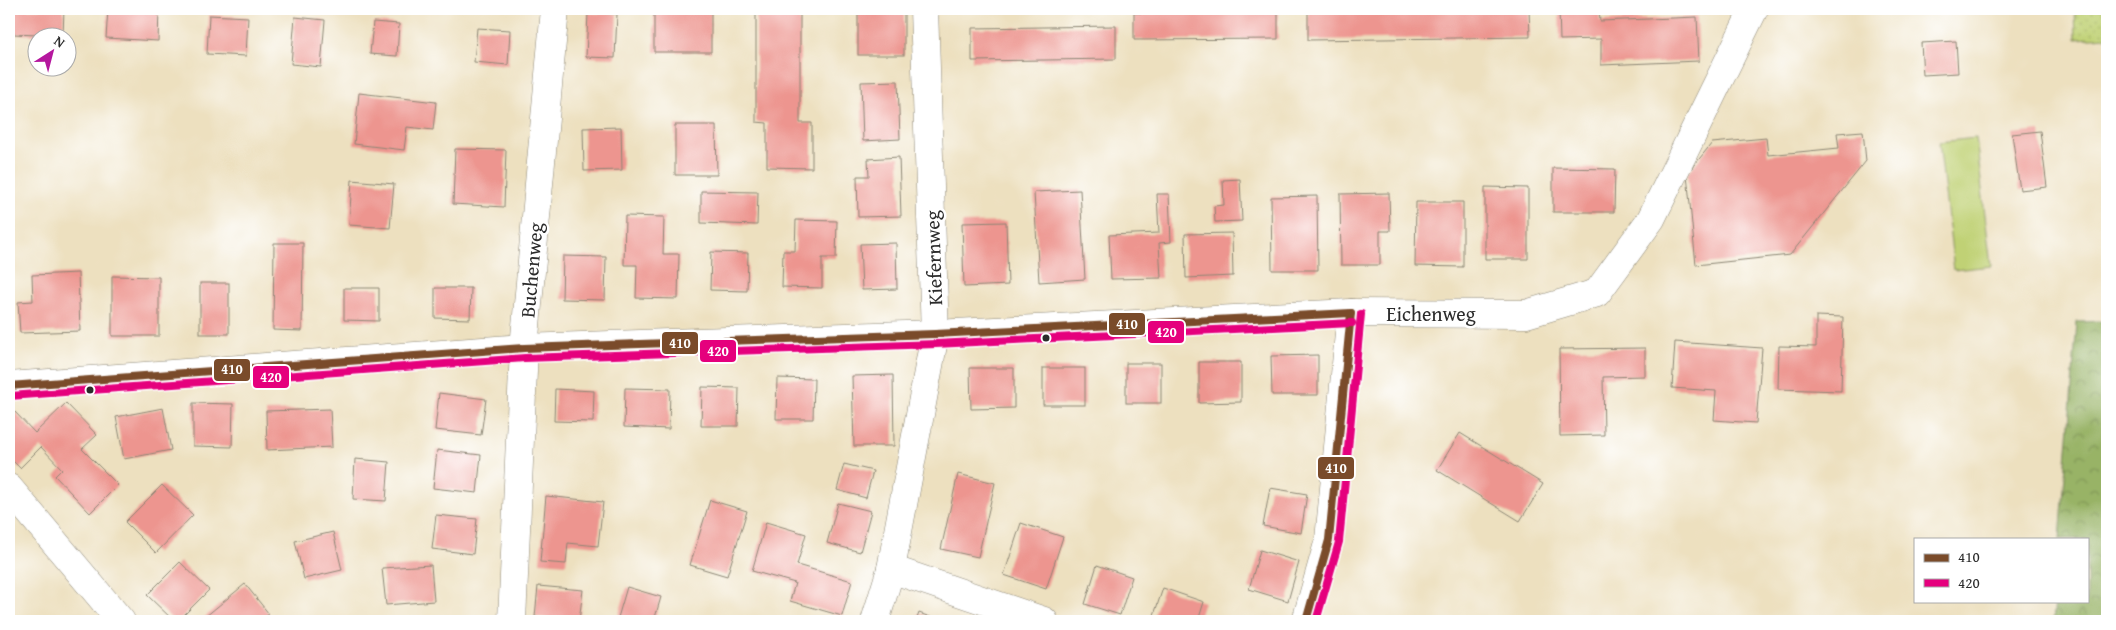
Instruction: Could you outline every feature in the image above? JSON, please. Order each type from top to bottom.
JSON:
[{"type":"street","name":"Buchenweg","points":[[512,621],[524,348],[554,9]]},
{"type":"street","name":"Kiefernweg","points":[[875,621],[891,569],[935,334],[924,9]]},
{"type":"street","name":"Eichenweg","points":[[9,386],[524,348],[935,334],[1351,313],[1526,314],[1598,293],[1651,219],[1754,9]]},
{"type":"street","points":[[1306,621],[1328,540],[1351,313]]},
{"type":"street","points":[[9,488],[122,621]]},
{"type":"street","points":[[891,569],[1044,621]]},
{"type":"green space","points":[[2075,9],[2107,9],[2107,37],[2076,39]]},
{"type":"green space","points":[[1976,138],[1991,266],[1954,270],[1939,142]]},
{"type":"green space","points":[[2107,321],[2107,621],[2053,621],[2055,602],[2088,602],[2088,538],[2060,538],[2077,322]]},
{"type":"building","points":[[14,9],[64,9],[63,28],[28,28],[28,35],[13,34]]},
{"type":"building","points":[[108,9],[159,9],[158,41],[106,38]]},
{"type":"building","points":[[1308,9],[1529,9],[1530,37],[1308,40]]},
{"type":"building","points":[[1559,9],[1599,9],[1600,21],[1697,17],[1699,61],[1601,65],[1601,39],[1560,40]]},
{"type":"building","points":[[654,11],[711,12],[711,52],[654,52]]},
{"type":"building","points":[[1278,11],[1278,39],[1134,40],[1134,13]]},
{"type":"building","points":[[756,12],[800,12],[800,123],[812,123],[812,168],[767,167],[767,123],[756,122]]},
{"type":"building","points":[[858,12],[904,12],[904,55],[858,55]]},
{"type":"building","points":[[588,13],[617,14],[615,58],[586,57]]},
{"type":"building","points":[[209,15],[248,17],[246,56],[207,54]]},
{"type":"building","points":[[295,17],[325,20],[321,67],[291,64]]},
{"type":"building","points":[[373,22],[399,24],[397,56],[370,54]]},
{"type":"building","points":[[1116,26],[1116,59],[972,61],[972,28]]},
{"type":"building","points":[[477,28],[510,30],[508,65],[474,62]]},
{"type":"building","points":[[1956,41],[1958,73],[1923,75],[1921,43]]},
{"type":"building","points":[[898,81],[900,139],[863,141],[861,82]]},
{"type":"building","points":[[359,93],[436,102],[433,130],[407,127],[404,150],[354,144]]},
{"type":"building","points":[[675,125],[716,125],[717,175],[675,175]]},
{"type":"building","points":[[621,127],[622,170],[584,171],[583,128]]},
{"type":"building","points":[[1863,131],[1866,161],[1790,255],[1696,265],[1687,174],[1712,143],[1766,138],[1768,155],[1839,148],[1837,133]]},
{"type":"building","points":[[2040,131],[2047,187],[2020,190],[2012,134]]},
{"type":"building","points":[[455,149],[506,150],[504,207],[453,204]]},
{"type":"building","points":[[899,157],[901,216],[858,217],[857,176],[869,176],[868,159]]},
{"type":"building","points":[[1553,168],[1615,169],[1614,212],[1553,212]]},
{"type":"building","points":[[1240,179],[1242,221],[1215,222],[1214,206],[1224,205],[1223,180]]},
{"type":"building","points":[[352,180],[394,184],[390,228],[349,225]]},
{"type":"building","points":[[1485,187],[1528,188],[1528,259],[1485,259]]},
{"type":"building","points":[[1080,190],[1085,279],[1039,282],[1034,192]]},
{"type":"building","points":[[701,191],[758,192],[757,225],[701,223]]},
{"type":"building","points":[[1389,193],[1390,231],[1380,231],[1380,265],[1341,265],[1340,194]]},
{"type":"building","points":[[1157,194],[1169,194],[1171,242],[1159,243],[1161,278],[1111,279],[1109,235],[1159,233]]},
{"type":"building","points":[[1317,196],[1318,270],[1272,270],[1271,197]]},
{"type":"building","points":[[1416,202],[1463,202],[1463,267],[1415,266]]},
{"type":"building","points":[[625,216],[664,217],[663,254],[679,254],[678,299],[636,298],[637,265],[624,265]]},
{"type":"building","points":[[796,220],[837,221],[836,258],[822,258],[822,288],[782,287],[783,251],[795,251]]},
{"type":"building","points":[[1006,222],[1008,285],[964,287],[962,223]]},
{"type":"building","points":[[1232,233],[1233,276],[1186,278],[1185,234]]},
{"type":"building","points":[[274,243],[303,243],[302,331],[273,330]]},
{"type":"building","points":[[896,243],[897,289],[862,290],[860,244]]},
{"type":"building","points":[[711,252],[748,253],[747,291],[710,290]]},
{"type":"building","points":[[563,256],[606,257],[605,300],[562,299]]},
{"type":"building","points":[[78,273],[80,331],[20,333],[18,302],[33,301],[32,275]]},
{"type":"building","points":[[112,276],[159,277],[159,336],[112,336]]},
{"type":"building","points":[[200,283],[229,283],[229,334],[200,334]]},
{"type":"building","points":[[344,288],[379,288],[379,321],[344,320]]},
{"type":"building","points":[[435,288],[471,288],[470,319],[435,318]]},
{"type":"building","points":[[1816,316],[1843,317],[1841,391],[1778,389],[1779,346],[1816,347]]},
{"type":"building","points":[[1675,342],[1762,348],[1756,423],[1714,420],[1716,391],[1672,388]]},
{"type":"building","points":[[1645,348],[1645,376],[1603,377],[1604,435],[1560,436],[1559,349]]},
{"type":"building","points":[[1318,355],[1318,395],[1272,395],[1271,356]]},
{"type":"building","points":[[1199,362],[1241,362],[1241,402],[1199,403]]},
{"type":"building","points":[[1126,363],[1161,363],[1161,403],[1126,403]]},
{"type":"building","points":[[970,368],[1014,368],[1014,408],[971,409]]},
{"type":"building","points":[[1043,368],[1085,368],[1085,405],[1043,405]]},
{"type":"building","points":[[893,375],[894,446],[854,446],[852,376]]},
{"type":"building","points":[[777,378],[814,379],[813,419],[776,419]]},
{"type":"building","points":[[702,387],[739,388],[738,426],[701,426]]},
{"type":"building","points":[[625,388],[670,389],[669,429],[624,427]]},
{"type":"building","points":[[555,389],[594,391],[593,422],[554,421]]},
{"type":"building","points":[[439,393],[486,399],[481,435],[435,430]]},
{"type":"building","points":[[66,403],[97,435],[82,449],[118,485],[90,513],[55,476],[62,469],[41,447],[20,468],[9,457],[9,416],[14,411],[35,433]]},
{"type":"building","points":[[193,403],[233,404],[232,447],[193,446]]},
{"type":"building","points":[[163,408],[171,450],[124,459],[116,417]]},
{"type":"building","points":[[330,409],[332,447],[267,450],[266,411]]},
{"type":"building","points":[[1460,433],[1543,484],[1520,521],[1437,470]]},
{"type":"building","points":[[437,450],[481,455],[477,493],[433,488]]},
{"type":"building","points":[[355,459],[389,462],[386,501],[353,499]]},
{"type":"building","points":[[844,464],[873,471],[866,498],[837,490]]},
{"type":"building","points":[[958,474],[995,483],[978,557],[941,549]]},
{"type":"building","points":[[162,485],[193,515],[156,553],[125,522]]},
{"type":"building","points":[[1270,488],[1307,494],[1301,533],[1263,526]]},
{"type":"building","points":[[546,496],[603,502],[598,546],[568,543],[566,564],[540,562]]},
{"type":"building","points":[[710,500],[747,511],[727,576],[690,565]]},
{"type":"building","points":[[838,503],[871,511],[860,552],[827,543]]},
{"type":"building","points":[[436,515],[477,519],[473,554],[432,549]]},
{"type":"building","points":[[766,522],[806,534],[797,565],[852,581],[842,616],[790,601],[795,583],[752,571]]},
{"type":"building","points":[[1021,523],[1063,537],[1046,589],[1004,575]]},
{"type":"building","points":[[333,532],[342,570],[304,579],[295,541]]},
{"type":"building","points":[[1260,550],[1299,562],[1288,601],[1249,589]]},
{"type":"building","points":[[180,562],[209,590],[178,621],[174,621],[147,595]]},
{"type":"building","points":[[431,565],[434,601],[386,605],[382,568]]},
{"type":"building","points":[[1097,565],[1132,577],[1120,615],[1085,604]]},
{"type":"building","points":[[245,584],[269,614],[259,621],[200,621]]},
{"type":"building","points":[[538,586],[583,590],[579,621],[535,617]]},
{"type":"building","points":[[627,587],[661,597],[654,621],[617,621]]},
{"type":"building","points":[[1163,588],[1204,602],[1198,621],[1152,621]]},
{"type":"building","points":[[919,613],[941,621],[916,621]]},
{"type":"transit line","name":"410","points":[[9,386],[524,348],[935,334],[1351,313]]},
{"type":"transit line","name":"410","points":[[1306,621],[1329,540],[1351,313]]},
{"type":"transit line","name":"420","points":[[1316,621],[1339,542],[1361,314]]},
{"type":"transit line","name":"420","points":[[10,396],[525,358],[936,344],[1352,323]]}]
